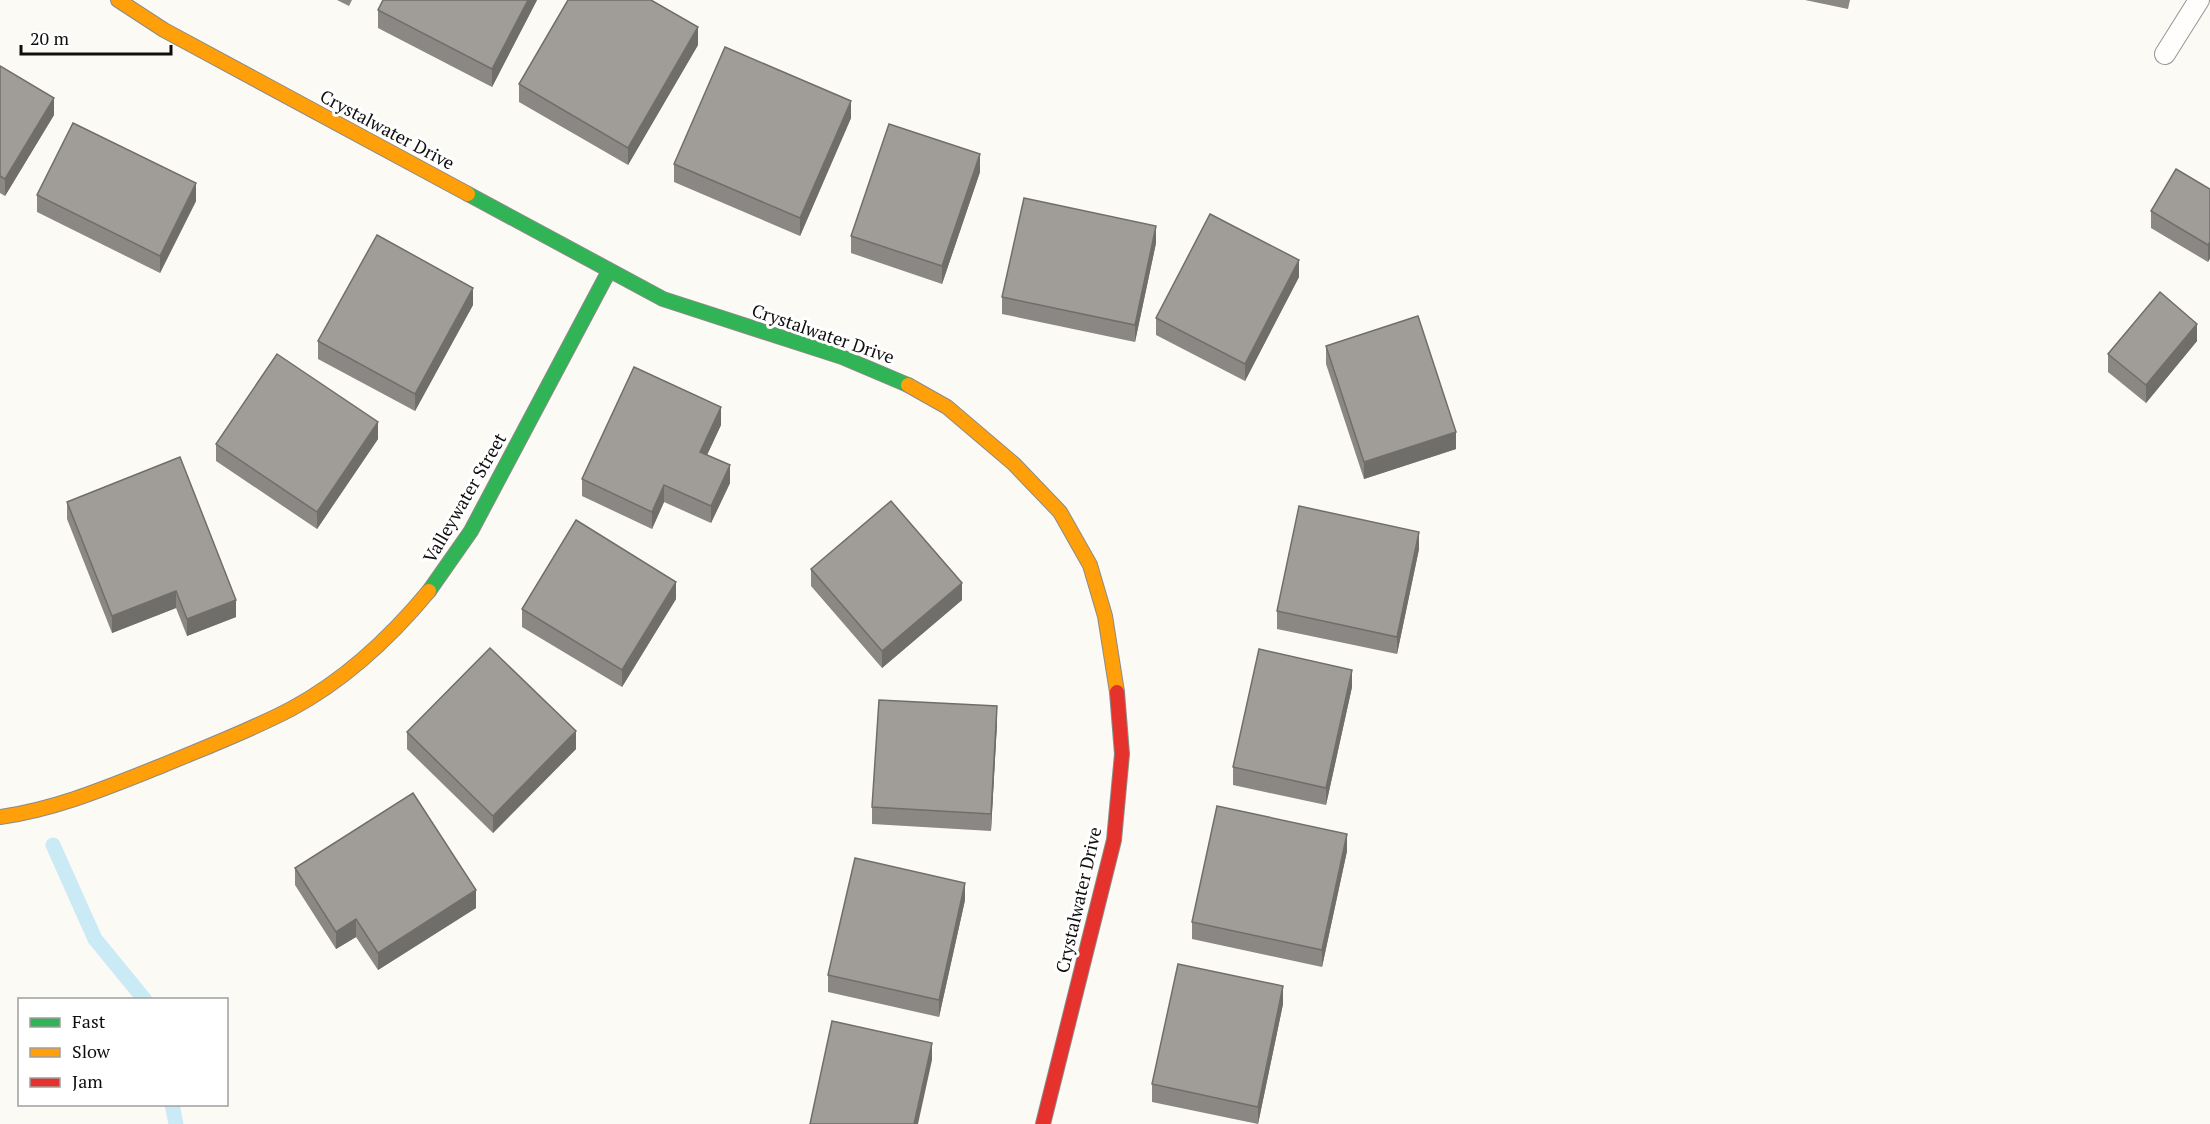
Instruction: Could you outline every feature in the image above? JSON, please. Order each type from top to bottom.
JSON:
[{"type":"street","name":"Crystalwater Drive","points":[[118,0],[164,30],[663,299],[851,361],[899,380],[946,407],[1014,464],[1060,512],[1090,565],[1107,626],[1117,687],[1122,754],[1114,840],[1043,1124]]},
{"type":"street","name":"Valleywater Street","points":[[0,817],[75,799],[246,730],[309,698],[375,651],[411,615],[447,571],[471,531],[609,271]]},
{"type":"lane","points":[[2165,54],[2199,0]]},
{"type":"building","points":[[383,0],[528,0],[492,69],[378,10]]},
{"type":"building","points":[[568,0],[651,0],[698,27],[628,148],[519,84]]},
{"type":"building","points":[[725,47],[851,101],[800,218],[674,164]]},
{"type":"building","points":[[0,66],[54,98],[5,179],[0,176]]},
{"type":"building","points":[[73,123],[196,183],[160,256],[37,195]]},
{"type":"building","points":[[889,124],[980,154],[942,266],[851,236]]},
{"type":"building","points":[[2176,169],[2210,189],[2210,242],[2208,245],[2151,211]]},
{"type":"building","points":[[1024,198],[1156,226],[1135,325],[1002,297]]},
{"type":"building","points":[[1210,214],[1299,260],[1245,364],[1156,318]]},
{"type":"building","points":[[377,235],[473,288],[415,394],[318,341]]},
{"type":"building","points":[[2160,292],[2197,324],[2146,385],[2108,354]]},
{"type":"building","points":[[1418,316],[1456,432],[1364,462],[1326,346]]},
{"type":"building","points":[[277,354],[378,422],[317,512],[216,444]]},
{"type":"building","points":[[634,367],[721,407],[700,452],[730,465],[711,506],[664,485],[652,512],[582,479]]},
{"type":"building","points":[[180,457],[236,600],[187,619],[176,591],[112,616],[67,502]]},
{"type":"building","points":[[891,501],[962,583],[882,651],[811,569]]},
{"type":"building","points":[[1299,506],[1419,532],[1397,637],[1277,611]]},
{"type":"building","points":[[576,520],[676,582],[622,670],[522,609]]},
{"type":"building","points":[[490,648],[576,731],[493,816],[407,732]]},
{"type":"building","points":[[1259,649],[1352,670],[1326,788],[1233,767]]},
{"type":"building","points":[[879,700],[997,706],[991,814],[872,807]]},
{"type":"building","points":[[413,793],[476,890],[378,953],[356,919],[336,932],[295,868]]},
{"type":"building","points":[[1217,806],[1347,834],[1322,950],[1192,922]]},
{"type":"building","points":[[855,858],[965,883],[939,1000],[828,975]]},
{"type":"building","points":[[1178,964],[1283,986],[1258,1107],[1152,1084]]},
{"type":"building","points":[[832,1021],[932,1043],[914,1124],[810,1124]]},
{"type":"waterway","points":[[53,845],[95,939],[143,998]]},
{"type":"waterway","points":[[172,1106],[176,1124]]},
{"type":"traffic: fast","points":[[468,194],[663,299],[842,357],[908,385]]},
{"type":"traffic: fast","points":[[429,591],[471,531],[609,271]]},
{"type":"traffic: slow","points":[[118,0],[164,30],[468,194]]},
{"type":"traffic: slow","points":[[908,385],[947,407],[1014,464],[1060,512],[1090,565],[1105,616],[1117,692]]},
{"type":"traffic: slow","points":[[0,817],[42,809],[102,789],[226,739],[291,709],[330,685],[366,657],[429,591]]},
{"type":"traffic: jam","points":[[1043,1124],[1114,840],[1122,754],[1117,692]]}]
